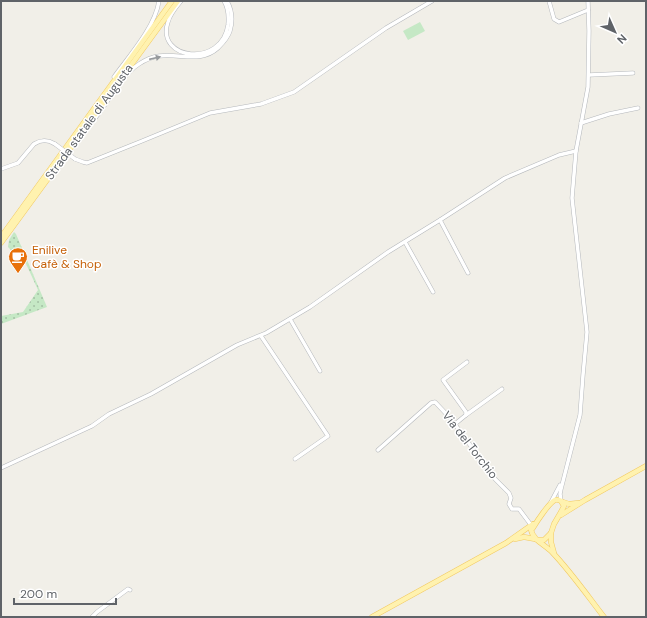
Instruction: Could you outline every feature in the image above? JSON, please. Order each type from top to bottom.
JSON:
[{"type":"main road","name":"Strada statale di Augusta","points":[[1,237],[172,1]]},
{"type":"main road","name":"Strada statale di Augusta","points":[[1,243],[80,134],[180,1]]},
{"type":"main road","points":[[558,517],[646,466]]},
{"type":"main road","points":[[585,500],[572,504],[558,499],[554,500],[531,530],[532,535],[556,556],[604,617]]},
{"type":"main road","points":[[556,556],[551,542],[551,533],[552,527],[564,506],[562,501]]},
{"type":"main road","points":[[372,617],[506,543],[536,522]]},
{"type":"main road","points":[[506,543],[521,537],[544,540],[551,533]]},
{"type":"street","points":[[92,112],[105,90],[154,19],[159,1]]},
{"type":"street","points":[[180,1],[168,21],[166,29],[167,38],[178,50],[186,54],[194,55],[213,49],[221,42],[226,33],[229,19],[224,1]]},
{"type":"street","points":[[80,134],[95,119],[127,74],[138,65],[148,59],[159,56],[194,58],[205,56],[219,47],[229,34],[231,26],[230,10],[227,1]]},
{"type":"street","points":[[1,169],[18,163],[38,141],[48,140],[75,159],[87,163],[210,113],[261,104],[294,92],[423,3],[432,1]]},
{"type":"street","points":[[549,1],[554,19],[559,22],[588,10]]},
{"type":"street","points":[[562,501],[560,494],[580,415],[582,375],[587,332],[572,198],[576,151],[589,75],[588,1]]},
{"type":"street","points":[[589,75],[633,73]]},
{"type":"street","points":[[581,123],[638,108]]},
{"type":"street","points":[[1,468],[92,426],[109,414],[158,391],[237,345],[261,336],[310,307],[388,252],[505,178],[559,155],[576,151]]},
{"type":"street","points":[[440,220],[468,273]]},
{"type":"street","points":[[406,242],[433,292]]},
{"type":"street","points":[[290,319],[320,371]]},
{"type":"street","points":[[261,336],[328,436],[295,459]]},
{"type":"street","points":[[466,362],[443,380],[466,412],[466,415]]},
{"type":"street","points":[[455,424],[502,389]]},
{"type":"street","name":"Via del Torchio","points":[[378,450],[431,403],[435,402],[455,424],[495,479],[508,493],[511,498],[509,504],[512,509],[519,509],[531,526]]},
{"type":"street","points":[[548,507],[563,480]]},
{"type":"street","points":[[92,617],[128,589],[130,590]]},
{"type":"green space","points":[[420,22],[425,31],[408,40],[403,31]]},
{"type":"green space","points":[[14,232],[47,307],[1,324],[1,316],[23,312],[38,290],[22,255],[8,247],[9,240]]},
{"type":"place","name":"Enilive Cafè & Shop","points":[[18,274]]}]
